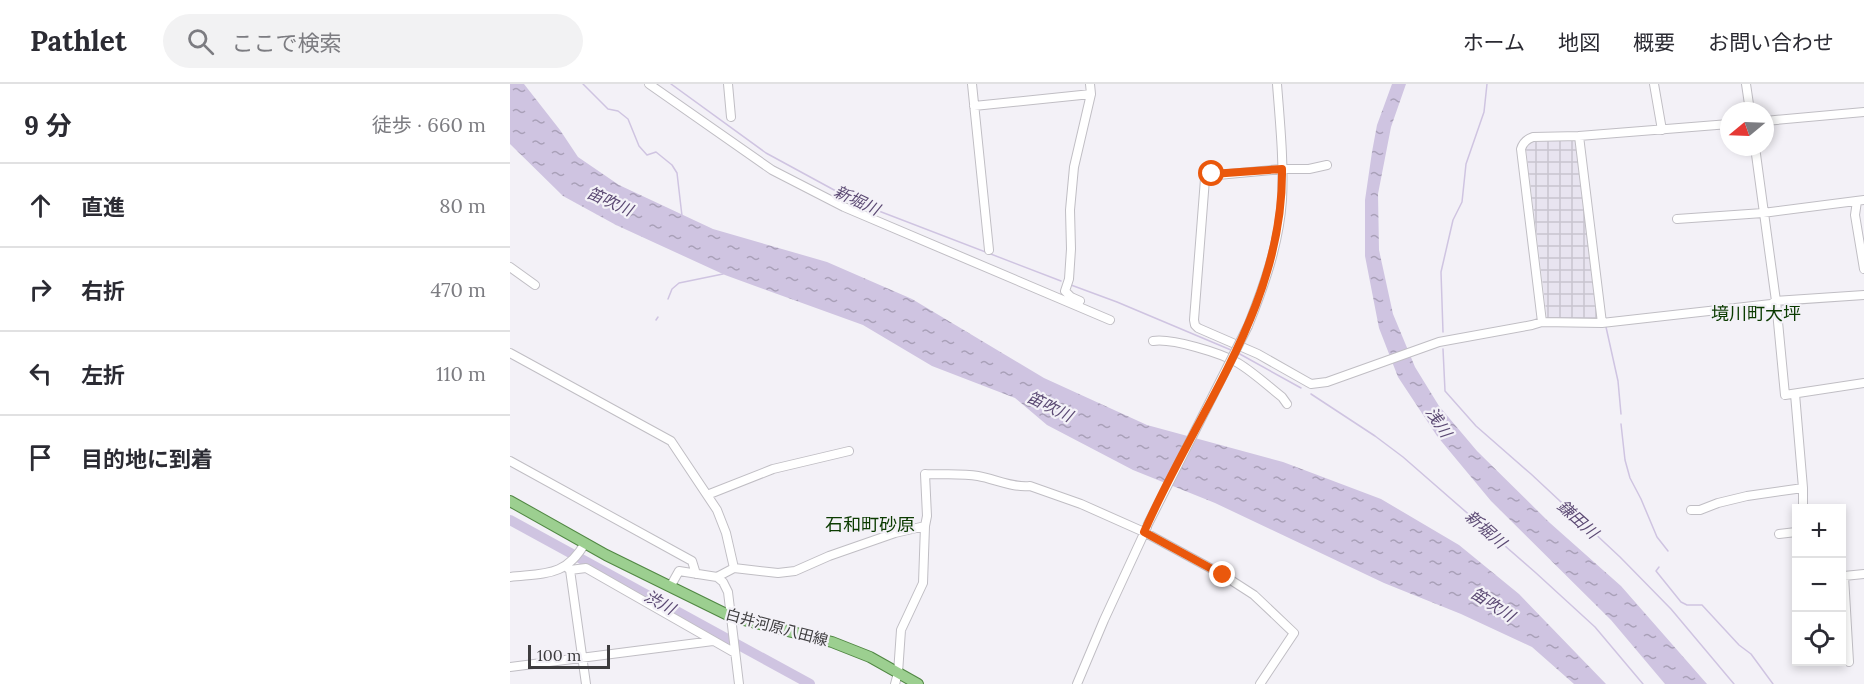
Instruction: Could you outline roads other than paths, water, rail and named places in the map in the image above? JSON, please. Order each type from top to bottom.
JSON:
[{"type":"main road","name":"白井河原八田線","points":[[510,501],[583,547],[732,617],[804,633],[832,642],[870,657],[896,679],[918,684]]},
{"type":"street","points":[[649,84],[772,170],[844,207],[1112,321],[1108,314],[1071,297],[1065,291],[1071,249],[1070,210],[1074,167],[1091,94],[1090,84]]},
{"type":"street","points":[[728,84],[731,117]]},
{"type":"street","points":[[972,84],[988,250]]},
{"type":"street","points":[[1077,684],[1146,529],[1248,326],[1265,282],[1282,203],[1277,84]]},
{"type":"street","points":[[1654,84],[1662,130]]},
{"type":"street","points":[[1746,84],[1749,102]]},
{"type":"street","points":[[974,106],[1091,94]]},
{"type":"street","points":[[1774,120],[1864,112]]},
{"type":"street","points":[[1542,322],[1521,149],[1525,141],[1533,137],[1579,136],[1720,125]]},
{"type":"street","points":[[1579,136],[1602,323]]},
{"type":"street","points":[[1756,156],[1776,301],[1785,395],[1864,382]]},
{"type":"street","points":[[1327,165],[1309,169],[1212,174],[1205,178],[1195,325],[1258,354],[1311,384],[1327,382],[1451,339],[1542,322],[1602,323],[1771,304],[1776,301],[1864,295]]},
{"type":"street","points":[[1677,219],[1763,213],[1861,201]]},
{"type":"street","points":[[1861,201],[1855,215],[1864,269]]},
{"type":"street","points":[[510,267],[535,285]]},
{"type":"street","points":[[1153,341],[1165,339],[1221,355],[1238,363],[1282,397],[1287,404]]},
{"type":"street","points":[[510,353],[671,441],[717,510],[734,568]]},
{"type":"street","points":[[1795,394],[1803,504]]},
{"type":"street","points":[[707,495],[773,469],[849,451]]},
{"type":"street","points":[[510,461],[692,561],[696,574]]},
{"type":"street","points":[[896,679],[901,630],[923,583],[927,516],[925,474],[962,474],[1024,487],[1030,486],[1146,529],[1248,590],[1294,633],[1260,684]]},
{"type":"street","points":[[1691,510],[1700,510],[1747,496],[1803,488]]},
{"type":"street","points":[[717,578],[734,568],[778,573],[795,571],[825,557],[895,533],[925,526]]},
{"type":"street","points":[[1779,534],[1792,533]]},
{"type":"street","points":[[583,547],[568,567],[586,684]]},
{"type":"street","points":[[510,577],[554,572],[568,567],[586,568],[713,641],[735,651]]},
{"type":"street","points":[[670,587],[679,571],[717,578],[723,582],[728,592],[732,617],[739,684]]},
{"type":"street","points":[[1849,662],[1844,576],[1864,574]]},
{"type":"street","points":[[510,667],[713,641]]},
{"type":"water","name":"笛吹川","points":[[510,84],[524,84],[578,157],[619,185],[713,229],[827,262],[912,299],[1044,378],[1147,425],[1283,462],[1381,499],[1459,545],[1519,594],[1606,684],[1574,684],[1532,647],[1461,614],[1384,583],[1215,503],[1133,470],[1047,425],[1015,398],[932,366],[863,325],[725,275],[616,225],[563,196],[510,144]]},
{"type":"water","name":"浅川","points":[[1392,84],[1406,84],[1391,127],[1378,194],[1379,250],[1393,314],[1415,367],[1439,406],[1477,451],[1550,523],[1621,586],[1707,684],[1665,684],[1611,620],[1491,501],[1437,436],[1398,377],[1379,328],[1365,256],[1365,200],[1372,152],[1377,125]]},
{"type":"waterway","points":[[583,84],[608,109],[618,111],[628,119],[639,146],[647,155],[656,152],[672,165],[677,173],[682,216]]},
{"type":"waterway","name":"新堀川","points":[[671,84],[766,153],[858,203],[1061,281]]},
{"type":"waterway","name":"鎌田川","points":[[1443,332],[1441,272],[1453,220],[1462,202],[1466,164],[1484,112],[1487,84]]},
{"type":"waterway","points":[[668,299],[672,289],[679,283],[723,274]]},
{"type":"waterway","name":"新堀川","points":[[1071,285],[1231,350]]},
{"type":"waterway","points":[[1606,327],[1618,381],[1621,414]]},
{"type":"waterway","name":"鎌田川","points":[[1443,349],[1445,391],[1476,426],[1620,557],[1671,609],[1734,684]]},
{"type":"waterway","name":"新堀川","points":[[1238,353],[1301,388]]},
{"type":"waterway","name":"新堀川","points":[[1311,394],[1403,457],[1536,573],[1595,627],[1643,684]]},
{"type":"waterway","points":[[1621,424],[1625,460],[1630,478],[1657,537],[1668,551]]},
{"type":"waterway","name":"渋川","points":[[510,520],[810,684]]},
{"type":"waterway","points":[[1659,567],[1656,571],[1681,602],[1687,605],[1702,605],[1739,645],[1751,654],[1773,684]]},
{"type":"district","name":"境川町大坪","points":[[1756,313]]},
{"type":"district","name":"石和町砂原","points":[[870,524]]}]
